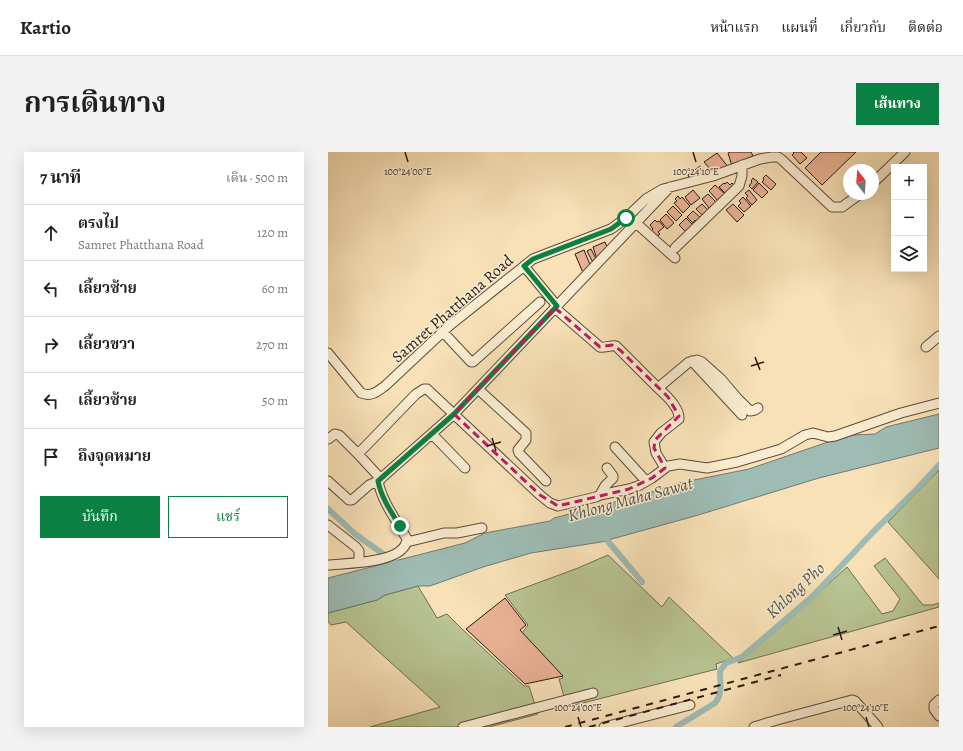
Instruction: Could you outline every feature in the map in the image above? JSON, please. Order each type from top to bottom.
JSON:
[{"type":"street","points":[[879,177],[905,152]]},
{"type":"street","name":"Samret Phatthana Road","points":[[328,353],[361,393],[366,395],[373,394],[385,386],[443,332],[533,259],[611,229],[626,218],[646,199],[663,189],[713,176],[760,159],[778,155],[832,206],[842,207],[852,200]]},
{"type":"street","points":[[675,248],[739,186],[742,176],[742,165]]},
{"type":"street","points":[[328,481],[349,500],[352,500],[369,485],[380,480],[454,414],[671,187]]},
{"type":"street","points":[[636,223],[675,258]]},
{"type":"street","points":[[524,266],[556,307],[600,347],[604,348],[612,345],[616,346],[668,397],[675,406],[679,416],[678,419],[656,437],[654,442],[656,453],[665,468]]},
{"type":"street","points":[[443,332],[471,362],[473,362],[540,302]]},
{"type":"street","points":[[926,347],[939,336]]},
{"type":"street","points":[[658,388],[672,375],[692,361],[697,360],[702,362],[722,379],[737,398],[750,411],[758,408]]},
{"type":"street","points":[[692,361],[742,415]]},
{"type":"street","points":[[358,454],[416,394],[424,389],[427,389],[540,495],[555,506],[596,498],[600,495],[629,489],[646,481],[668,466],[680,464],[707,468],[737,462],[781,449],[805,435],[813,433],[828,437],[835,436],[901,413],[939,402]]},
{"type":"street","points":[[478,389],[526,433],[526,440],[518,450],[519,453],[546,481]]},
{"type":"street","points":[[328,439],[335,434],[338,435],[358,454],[380,480],[380,488],[392,514],[407,539],[407,542]]},
{"type":"street","points":[[432,434],[465,468]]},
{"type":"street","points":[[614,447],[646,481]]},
{"type":"street","points":[[600,495],[605,486],[613,478],[607,468]]},
{"type":"street","points":[[328,525],[356,547],[359,551],[362,562]]},
{"type":"street","points":[[328,565],[372,562],[401,551],[407,542],[444,533],[474,531],[482,528]]},
{"type":"street","points":[[463,727],[593,692]]},
{"type":"street","points":[[754,727],[852,700],[855,701],[878,727]]},
{"type":"street","points":[[939,700],[934,705],[934,709],[939,716]]},
{"type":"street","points":[[604,727],[690,706]]},
{"type":"highlighted area","points":[[555,308],[600,347],[612,345],[620,350],[668,397],[679,416],[655,440],[654,448],[665,468],[652,478],[629,489],[558,506],[540,495],[454,414]]},
{"type":"green space","points":[[939,470],[939,579],[888,522]]},
{"type":"green space","points":[[608,555],[662,607],[669,597],[733,658],[716,664],[717,669],[567,707],[559,679],[563,678],[522,633],[528,625],[505,595],[578,568]]},
{"type":"green space","points":[[885,558],[923,605],[939,603],[939,607],[738,663],[790,619],[847,567],[882,614],[893,611],[900,599],[874,566]]},
{"type":"green space","points":[[418,586],[437,618],[447,614],[524,686],[529,686],[538,714],[489,727],[370,727],[440,707],[346,622],[331,625],[328,622],[328,613],[377,600],[385,595]]},
{"type":"water","name":"Khlong Maha Sawat","points":[[939,414],[939,448],[819,478],[695,516],[601,542],[531,553],[483,567],[430,586],[418,586],[385,595],[377,600],[328,613],[328,578],[465,543],[485,533],[550,521],[554,518],[648,493],[679,483],[749,469],[825,443],[854,435],[875,434],[886,427]]},
{"type":"building","points":[[751,152],[753,156],[748,158],[749,160],[732,166],[728,153]]},
{"type":"building","points":[[793,152],[801,152],[807,158],[800,164],[792,155],[794,153]]},
{"type":"building","points":[[821,152],[856,152],[822,185],[805,168]]},
{"type":"building","points":[[717,153],[729,168],[715,173],[713,169],[711,170],[704,162]]},
{"type":"building","points":[[700,166],[704,176],[690,180],[688,175]]},
{"type":"building","points":[[766,175],[776,184],[771,190],[762,182]]},
{"type":"building","points":[[753,178],[758,182],[752,189],[749,186]]},
{"type":"building","points":[[727,182],[730,185],[732,183],[736,187],[727,195],[719,187]]},
{"type":"building","points":[[759,183],[768,192],[762,198],[753,190]]},
{"type":"building","points":[[715,185],[725,194],[718,201],[709,191]]},
{"type":"building","points":[[693,190],[700,198],[691,205],[685,197]]},
{"type":"building","points":[[749,190],[757,200],[752,205],[746,198],[748,196],[745,193]]},
{"type":"building","points":[[708,194],[718,204],[714,207],[712,205],[709,208],[702,199]]},
{"type":"building","points":[[678,196],[680,199],[682,197],[690,206],[683,213],[674,203],[677,201],[675,199]]},
{"type":"building","points":[[743,197],[751,206],[744,212],[738,206],[741,203],[739,201]]},
{"type":"building","points":[[702,204],[710,212],[703,216],[696,209]]},
{"type":"building","points":[[733,204],[744,215],[737,222],[726,210]]},
{"type":"building","points":[[673,206],[682,215],[676,221],[667,212]]},
{"type":"building","points":[[693,211],[702,219],[698,223],[695,220],[693,223],[687,217]]},
{"type":"building","points":[[666,214],[674,223],[667,229],[660,220]]},
{"type":"building","points":[[686,218],[693,225],[686,232],[679,225]]},
{"type":"building","points":[[655,220],[657,222],[659,221],[664,227],[658,232],[660,234],[656,237],[651,231],[653,229],[650,225]]},
{"type":"building","points":[[605,242],[607,247],[604,249],[605,252],[597,259],[593,247]]},
{"type":"building","points":[[591,249],[596,259],[592,261],[587,251]]},
{"type":"building","points":[[584,250],[591,267],[584,275],[575,254]]},
{"type":"building","points":[[505,598],[526,625],[520,630],[563,676],[525,684],[466,629]]},
{"type":"waterway","name":"Khlong Pho","points":[[676,727],[715,703],[720,692],[720,671],[726,663],[742,657],[814,595],[939,465]]},
{"type":"waterway","points":[[328,509],[355,534],[400,566]]},
{"type":"waterway","points":[[602,534],[642,582]]},
{"type":"railway","points":[[565,727],[939,626]]},
{"type":"railway","points":[[589,727],[781,675]]},
{"type":"route","points":[[400,526],[392,514],[378,481],[454,414],[557,306],[524,266],[533,259],[611,229],[626,218]]}]
